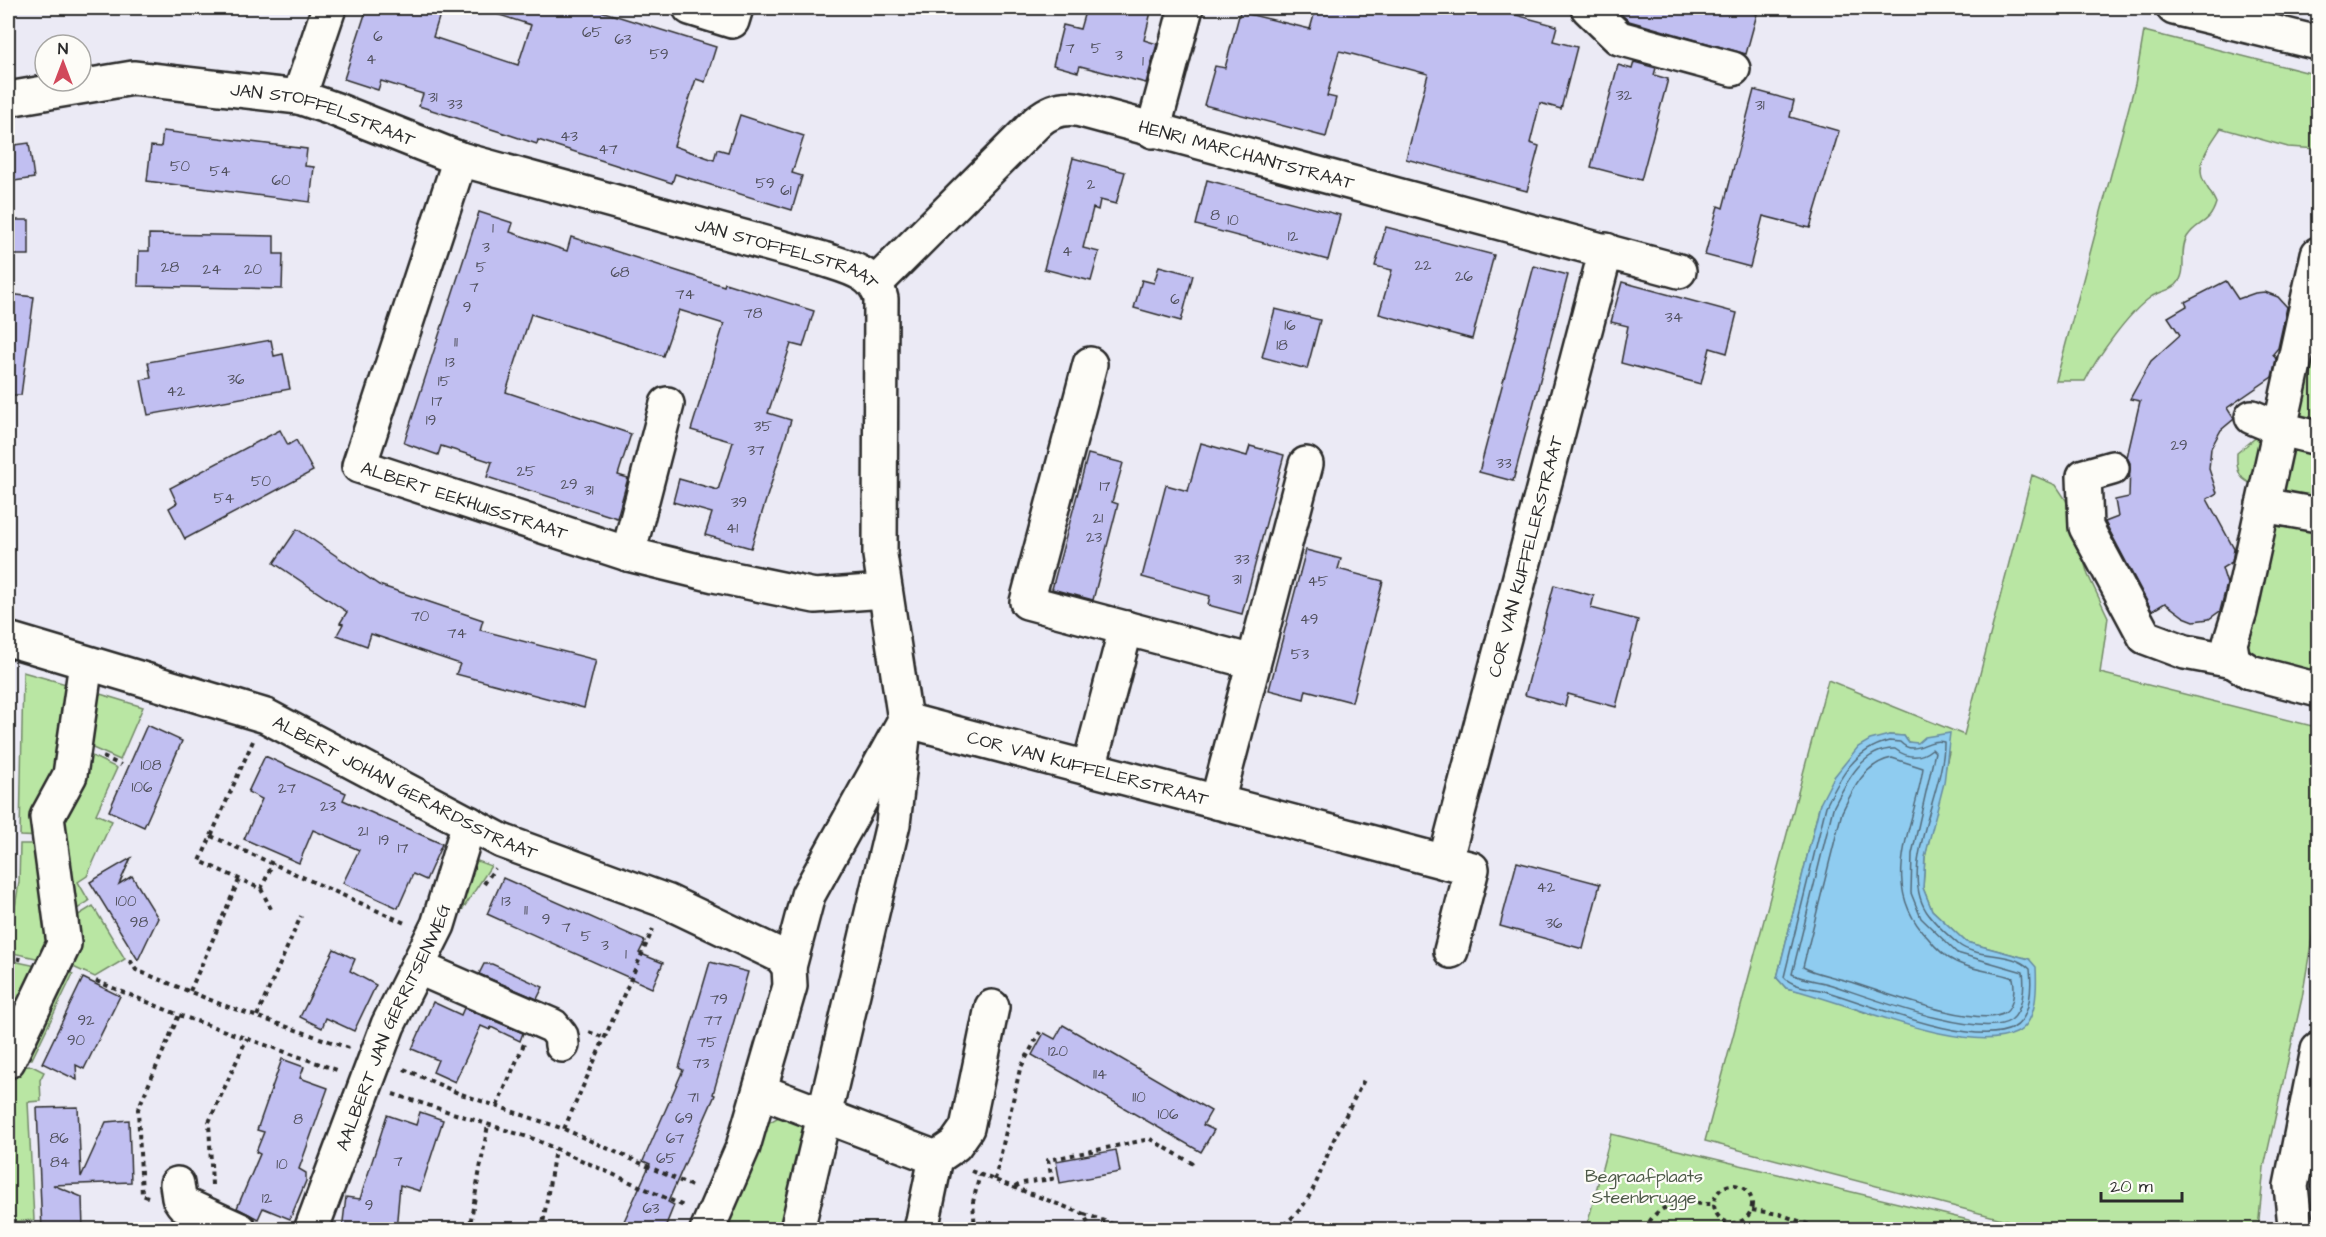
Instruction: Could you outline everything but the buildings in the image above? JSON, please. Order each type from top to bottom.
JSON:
[{"type":"street","points":[[299,97],[329,8]]},
{"type":"street","points":[[690,8],[732,21],[736,8]]},
{"type":"street","points":[[1153,131],[1186,8]]},
{"type":"street","points":[[1588,8],[1619,38],[1733,69]]},
{"type":"street","points":[[2174,8],[2319,43]]},
{"type":"street","name":"JAN STOFFELSTRAAT","points":[[8,99],[133,78],[299,97],[460,159],[823,259],[859,272],[874,284],[881,299],[880,555],[905,720],[893,824],[797,1230]]},
{"type":"street","name":"HENRI MARCHANTSTRAAT","points":[[874,284],[1047,114],[1058,110],[1076,109],[1679,271]]},
{"type":"street","name":"ALBERT EEKHUISSTRAAT","points":[[460,159],[359,466],[627,554],[815,596],[885,591]]},
{"type":"street","name":"COR VAN KUFFELERSTRAAT","points":[[1445,862],[1606,250]]},
{"type":"street","points":[[2233,661],[2230,643],[2240,611],[2319,254]]},
{"type":"street","points":[[1090,364],[1027,602],[1253,662]]},
{"type":"street","points":[[627,554],[667,404]]},
{"type":"street","points":[[2252,417],[2281,429],[2319,438]]},
{"type":"street","points":[[1216,802],[1305,464]]},
{"type":"street","points":[[2112,468],[2084,476],[2086,527],[2145,638],[2185,652],[2233,661],[2250,672],[2319,690]]},
{"type":"street","points":[[2233,530],[2263,505],[2319,515]]},
{"type":"street","points":[[1089,768],[1126,628]]},
{"type":"street","name":"ALBERT JOHAN GERARDSSTRAAT","points":[[8,639],[266,716],[513,846],[666,901],[774,951],[789,967]]},
{"type":"street","points":[[8,1061],[64,944],[47,817],[70,775],[86,663]]},
{"type":"street","points":[[707,1230],[743,1147],[760,1091],[790,986],[789,967],[808,895],[905,720]]},
{"type":"street","name":"COR VAN KUFFELERSTRAAT","points":[[905,720],[1472,869],[1451,951]]},
{"type":"street","name":"AALBERT JAN GERRITSENWEG","points":[[311,1230],[388,1025],[433,936],[469,823]]},
{"type":"street","points":[[417,967],[558,1031],[562,1045]]},
{"type":"street","points":[[921,1230],[936,1158],[955,1145],[966,1128],[992,1006]]},
{"type":"street","points":[[2298,1230],[2295,1225],[2291,1186],[2319,1050]]},
{"type":"street","points":[[760,1091],[823,1117],[936,1158]]},
{"type":"street","points":[[179,1192],[227,1224]]},
{"type":"path","points":[[266,716],[200,861],[261,889],[271,909]]},
{"type":"path","points":[[8,772],[17,772]]},
{"type":"path","points":[[211,836],[433,936]]},
{"type":"path","points":[[261,889],[273,863]]},
{"type":"path","points":[[190,991],[239,880]]},
{"type":"path","points":[[564,1129],[666,901]]},
{"type":"path","points":[[257,1016],[301,916]]},
{"type":"path","points":[[130,960],[136,970],[257,1016],[377,1057],[458,1093],[564,1129],[721,1198]]},
{"type":"path","points":[[179,1016],[138,1109],[142,1195],[166,1205],[179,1192]]},
{"type":"path","points":[[497,1106],[535,1019]]},
{"type":"path","points":[[995,1180],[1020,1069],[1040,1032]]},
{"type":"path","points":[[227,1224],[209,1122],[247,1038]]},
{"type":"path","points":[[1276,1230],[1300,1211],[1309,1200],[1335,1137],[1365,1078]]},
{"type":"path","points":[[469,1230],[488,1125]]},
{"type":"path","points":[[1015,1187],[1022,1183],[1052,1179],[1048,1160],[1150,1138],[1195,1165]]},
{"type":"path","points":[[542,1230],[555,1149]]},
{"type":"path","points":[[936,1158],[1130,1230]]},
{"type":"path","points":[[975,1230],[973,1202],[980,1174]]},
{"type":"path","points":[[1737,1185],[1750,1194],[1752,1210],[1747,1218],[1738,1223],[1728,1223],[1721,1219],[1714,1204],[1721,1190],[1737,1185]]},
{"type":"path","points":[[1646,1230],[1651,1216],[1664,1207],[1714,1204]]},
{"type":"path","points":[[1752,1210],[1779,1214],[1824,1230]]},
{"type":"path","points":[[1084,1214],[1091,1230]]},
{"type":"path","points":[[8,1226],[36,1223]]},
{"type":"path","points":[[1727,1230],[1728,1223]]},
{"type":"green space","points":[[2144,31],[2318,75],[2318,149],[2288,147],[2221,128],[2205,154],[2201,168],[2204,182],[2216,203],[2210,216],[2191,232],[2184,243],[2180,280],[2173,287],[2151,297],[2133,313],[2105,348],[2085,381],[2056,381],[2135,84]]},
{"type":"green space","points":[[2318,328],[2318,421],[2298,416]]},
{"type":"green space","points":[[2259,435],[2269,435],[2258,485],[2252,484],[2240,475],[2237,453]]},
{"type":"green space","points":[[2293,438],[2318,443],[2318,504],[2280,496]]},
{"type":"green space","points":[[2032,475],[2056,485],[2066,500],[2088,575],[2108,617],[2100,673],[2312,726],[2318,723],[2318,902],[2302,998],[2264,1167],[2258,1229],[2040,1229],[1705,1141],[1828,680],[1964,735]],"holes":[[[1889,735],[1904,736],[1908,742],[1949,752],[1925,857],[1923,888],[1932,910],[1966,942],[2029,959],[1872,1015],[1815,994],[1786,988],[1777,978],[1820,804]]]},
{"type":"green space","points":[[2275,517],[2318,526],[2318,676],[2267,663],[2251,652],[2247,643]]},
{"type":"green space","points":[[23,672],[77,687],[44,837],[20,836]]},
{"type":"green space","points":[[87,690],[143,707],[120,760],[79,742]]},
{"type":"green space","points":[[92,756],[117,768],[96,814],[112,821],[87,876],[78,882],[89,901],[74,911],[52,818],[77,758]]},
{"type":"green space","points":[[20,844],[45,844],[50,961],[8,952],[19,882]]},
{"type":"green space","points":[[469,858],[491,866],[459,915],[452,917]]},
{"type":"green space","points":[[93,906],[125,959],[95,977],[62,962],[67,922]]},
{"type":"green space","points":[[8,960],[46,968],[8,1049]]},
{"type":"green space","points":[[58,969],[73,974],[32,1059],[15,1059]]},
{"type":"green space","points":[[32,1066],[44,1072],[40,1080],[41,1101],[28,1102],[34,1220],[8,1222],[8,1074],[11,1067]]},
{"type":"green space","points":[[782,1115],[805,1126],[781,1229],[721,1230],[761,1127]]},
{"type":"green space","name":"Begraafplaats Steenbrugge","points":[[1611,1134],[2006,1229],[1586,1229]]},
{"type":"water","points":[[1950,733],[1944,783],[1925,857],[1923,888],[1932,910],[1966,942],[2029,959],[2036,967],[2035,1004],[2029,1021],[2016,1033],[1994,1038],[1967,1038],[1902,1024],[1786,988],[1777,978],[1820,804],[1834,777],[1858,747],[1870,740],[1889,735],[1904,736],[1908,742],[1918,743],[1925,737]]}]
